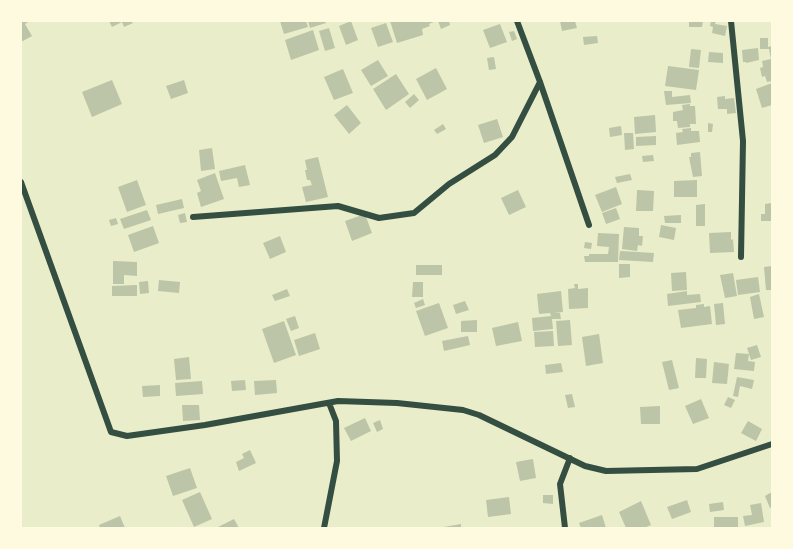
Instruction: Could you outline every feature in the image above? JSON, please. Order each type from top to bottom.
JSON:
[{"type":"street","points":[[517,21],[589,225]]},
{"type":"street","points":[[731,21],[742,141],[741,257]]},
{"type":"street","points":[[193,217],[338,206],[379,218],[414,213],[449,184],[495,155],[512,137],[540,82]]},
{"type":"street","points":[[21,182],[111,432],[127,436],[172,430],[338,401],[397,403],[463,410],[479,415],[585,466],[606,471],[697,469],[772,444]]},
{"type":"street","points":[[324,528],[338,461],[336,421],[330,403]]},
{"type":"street","points":[[566,528],[561,484],[570,458]]},
{"type":"building","points":[[21,21],[30,21],[25,24],[32,36],[21,42]]},
{"type":"building","points":[[109,21],[132,21],[133,23],[124,27],[122,22],[112,27]]},
{"type":"building","points":[[280,21],[306,21],[308,27],[284,34]]},
{"type":"building","points":[[308,21],[325,21],[326,23],[310,28]]},
{"type":"building","points":[[351,21],[358,40],[346,45],[339,26]]},
{"type":"building","points":[[390,21],[436,21],[422,29],[423,35],[397,43]]},
{"type":"building","points":[[438,21],[449,21],[450,25],[441,29]]},
{"type":"building","points":[[560,21],[575,21],[577,28],[562,31]]},
{"type":"building","points":[[689,21],[703,21],[702,27],[689,27]]},
{"type":"building","points":[[711,21],[727,26],[725,36],[712,33]]},
{"type":"building","points":[[386,23],[393,42],[378,47],[371,28]]},
{"type":"building","points":[[500,24],[507,42],[490,48],[483,30]]},
{"type":"building","points":[[329,28],[335,48],[325,51],[319,31]]},
{"type":"building","points":[[313,30],[319,50],[291,60],[285,40]]},
{"type":"building","points":[[514,31],[517,39],[512,41],[509,32]]},
{"type":"building","points":[[597,36],[598,43],[584,45],[583,37]]},
{"type":"building","points":[[760,38],[768,38],[768,47],[772,46],[772,81],[767,82],[765,76],[762,77],[760,68],[763,67],[762,61],[771,59],[769,49],[760,49]]},
{"type":"building","points":[[758,48],[759,60],[743,62],[742,50]]},
{"type":"building","points":[[691,49],[701,50],[699,68],[689,67]]},
{"type":"building","points":[[709,52],[723,53],[723,63],[708,62]]},
{"type":"building","points":[[494,57],[496,69],[489,70],[487,58]]},
{"type":"building","points":[[378,60],[388,76],[371,86],[361,70]]},
{"type":"building","points":[[668,66],[699,70],[696,90],[665,86]]},
{"type":"building","points":[[436,68],[447,89],[427,100],[416,79]]},
{"type":"building","points":[[343,69],[353,93],[334,100],[324,77]]},
{"type":"building","points":[[396,74],[409,94],[386,110],[373,89]]},
{"type":"building","points":[[112,80],[122,104],[92,117],[82,92]]},
{"type":"building","points":[[184,80],[188,93],[171,99],[166,86]]},
{"type":"building","points":[[772,83],[772,105],[762,108],[756,89]]},
{"type":"building","points":[[664,91],[672,91],[672,97],[690,95],[691,103],[666,105]]},
{"type":"building","points":[[414,94],[419,100],[410,108],[405,102]]},
{"type":"building","points":[[725,96],[725,99],[734,98],[736,113],[727,114],[727,109],[718,109],[717,97]]},
{"type":"building","points":[[690,104],[690,106],[695,106],[696,124],[678,128],[677,121],[673,121],[673,112],[683,110],[682,105]]},
{"type":"building","points":[[347,105],[361,123],[349,134],[334,115]]},
{"type":"building","points":[[655,115],[656,132],[635,134],[634,117]]},
{"type":"building","points":[[497,119],[503,137],[484,143],[478,125]]},
{"type":"building","points":[[708,123],[713,124],[712,132],[708,132]]},
{"type":"building","points":[[443,124],[446,129],[437,134],[434,130]]},
{"type":"building","points":[[621,126],[622,135],[610,137],[609,128]]},
{"type":"building","points":[[691,128],[691,131],[699,131],[700,142],[677,145],[676,133],[683,132],[682,129]]},
{"type":"building","points":[[624,133],[633,133],[634,149],[625,150]]},
{"type":"building","points":[[656,136],[656,145],[636,146],[636,137]]},
{"type":"building","points":[[212,148],[215,169],[201,171],[199,150]]},
{"type":"building","points":[[700,152],[702,176],[693,177],[689,157],[691,153]]},
{"type":"building","points":[[653,155],[654,161],[643,162],[642,156]]},
{"type":"building","points":[[318,157],[328,197],[306,202],[302,187],[312,185],[310,180],[307,180],[305,160]]},
{"type":"building","points":[[245,165],[250,185],[239,187],[237,178],[221,181],[219,171]]},
{"type":"building","points":[[215,173],[224,199],[201,207],[197,193],[201,191],[197,180]]},
{"type":"building","points":[[630,174],[632,180],[617,183],[615,177]]},
{"type":"building","points":[[137,180],[146,205],[127,212],[118,187]]},
{"type":"building","points":[[697,180],[697,197],[674,197],[674,181]]},
{"type":"building","points":[[616,187],[622,204],[602,212],[595,195]]},
{"type":"building","points":[[518,190],[526,207],[509,215],[501,198]]},
{"type":"building","points":[[637,190],[654,191],[653,211],[636,211]]},
{"type":"building","points":[[182,199],[184,208],[158,214],[156,205]]},
{"type":"building","points":[[772,203],[772,221],[761,221],[761,214],[765,214],[765,204]]},
{"type":"building","points":[[705,204],[705,226],[696,226],[696,205]]},
{"type":"building","points":[[616,208],[620,219],[606,224],[602,213]]},
{"type":"building","points":[[147,210],[151,220],[124,229],[120,219]]},
{"type":"building","points":[[185,213],[187,222],[180,223],[178,215]]},
{"type":"building","points":[[365,214],[372,233],[352,241],[345,221]]},
{"type":"building","points":[[681,215],[681,223],[665,223],[664,216]]},
{"type":"building","points":[[116,218],[118,224],[111,226],[109,220]]},
{"type":"building","points":[[661,225],[676,228],[674,240],[659,237]]},
{"type":"building","points":[[153,226],[159,243],[134,252],[128,235]]},
{"type":"building","points":[[624,227],[639,228],[639,236],[643,236],[642,246],[638,245],[637,251],[622,249]]},
{"type":"building","points":[[731,232],[734,252],[710,253],[709,233]]},
{"type":"building","points":[[598,233],[619,234],[618,262],[585,262],[584,256],[589,256],[589,254],[608,254],[609,247],[597,246]]},
{"type":"building","points":[[280,236],[286,252],[270,259],[263,243]]},
{"type":"building","points":[[585,242],[592,243],[591,249],[584,248]]},
{"type":"building","points":[[620,251],[654,253],[653,262],[619,260]]},
{"type":"building","points":[[113,261],[137,262],[137,276],[124,275],[124,284],[113,284]]},
{"type":"building","points":[[619,264],[630,264],[630,277],[619,278]]},
{"type":"building","points":[[416,265],[442,265],[442,275],[416,275]]},
{"type":"building","points":[[772,266],[772,290],[766,290],[764,267]]},
{"type":"building","points":[[686,272],[687,290],[672,291],[671,273]]},
{"type":"building","points":[[733,273],[737,296],[725,298],[720,275]]},
{"type":"building","points":[[758,277],[760,292],[738,295],[736,280]]},
{"type":"building","points":[[159,280],[180,282],[179,293],[158,291]]},
{"type":"building","points":[[148,281],[149,293],[140,294],[139,282]]},
{"type":"building","points":[[413,282],[423,282],[423,297],[412,297]]},
{"type":"building","points":[[574,284],[578,284],[578,289],[588,288],[588,308],[569,309],[568,289],[575,288]]},
{"type":"building","points":[[137,285],[137,296],[112,296],[112,286]]},
{"type":"building","points":[[287,289],[290,296],[275,301],[272,295]]},
{"type":"building","points":[[561,291],[563,312],[554,313],[560,313],[561,319],[552,319],[553,329],[533,331],[532,318],[551,316],[550,313],[539,314],[537,294]]},
{"type":"building","points":[[687,291],[687,295],[700,294],[701,302],[668,306],[667,294]]},
{"type":"building","points":[[759,294],[764,317],[754,319],[750,297]]},
{"type":"building","points":[[423,299],[425,305],[416,308],[414,303]]},
{"type":"building","points":[[465,301],[469,310],[456,314],[453,305]]},
{"type":"building","points":[[439,303],[448,328],[425,336],[416,311]]},
{"type":"building","points":[[723,303],[725,324],[716,325],[714,304]]},
{"type":"building","points":[[704,304],[704,307],[710,306],[712,324],[681,328],[678,310],[696,308],[696,305]]},
{"type":"building","points":[[295,316],[299,328],[291,331],[286,319]]},
{"type":"building","points":[[477,320],[477,332],[461,332],[461,321]]},
{"type":"building","points":[[570,320],[572,345],[558,346],[556,321]]},
{"type":"building","points":[[284,321],[296,355],[274,363],[262,329]]},
{"type":"building","points":[[518,322],[522,341],[496,346],[492,328]]},
{"type":"building","points":[[553,331],[554,346],[535,347],[534,332]]},
{"type":"building","points":[[315,333],[320,349],[299,356],[294,340]]},
{"type":"building","points":[[599,334],[603,363],[586,366],[582,337]]},
{"type":"building","points":[[468,336],[470,345],[444,351],[442,341]]},
{"type":"building","points":[[757,345],[761,357],[751,360],[747,348]]},
{"type":"building","points":[[736,353],[749,354],[748,361],[755,362],[754,371],[734,369]]},
{"type":"building","points":[[189,357],[191,379],[176,380],[174,359]]},
{"type":"building","points":[[696,358],[707,359],[706,378],[695,378]]},
{"type":"building","points":[[672,360],[679,388],[669,390],[662,362]]},
{"type":"building","points":[[714,362],[729,364],[727,384],[712,383]]},
{"type":"building","points":[[561,363],[563,372],[546,374],[545,365]]},
{"type":"building","points":[[737,377],[754,380],[752,389],[740,386],[738,397],[733,396]]},
{"type":"building","points":[[245,380],[246,390],[232,391],[231,381]]},
{"type":"building","points":[[276,380],[277,393],[255,395],[254,381]]},
{"type":"building","points":[[202,381],[203,394],[176,396],[175,383]]},
{"type":"building","points":[[160,385],[160,396],[143,397],[142,386]]},
{"type":"building","points":[[572,394],[575,407],[568,408],[565,395]]},
{"type":"building","points":[[728,397],[735,400],[731,408],[724,405]]},
{"type":"building","points":[[701,399],[709,418],[693,424],[685,406]]},
{"type":"building","points":[[182,405],[199,405],[200,420],[183,421]]},
{"type":"building","points":[[660,406],[660,424],[641,424],[640,407]]},
{"type":"building","points":[[365,418],[371,431],[351,441],[344,428]]},
{"type":"building","points":[[380,420],[383,429],[377,432],[373,423]]},
{"type":"building","points":[[748,421],[762,429],[756,441],[741,433]]},
{"type":"building","points":[[250,450],[256,463],[239,471],[236,462],[244,458],[242,454]]},
{"type":"building","points":[[533,459],[536,478],[520,481],[516,462]]},
{"type":"building","points":[[190,468],[197,488],[173,496],[166,476]]},
{"type":"building","points":[[200,492],[212,519],[194,527],[182,500]]},
{"type":"building","points":[[772,492],[772,507],[770,508],[765,496]]},
{"type":"building","points":[[543,495],[553,495],[553,504],[543,503]]},
{"type":"building","points":[[509,497],[511,514],[488,517],[486,500]]},
{"type":"building","points":[[687,500],[691,512],[672,519],[667,507]]},
{"type":"building","points":[[641,501],[651,525],[644,528],[626,528],[619,512]]},
{"type":"building","points":[[723,502],[724,510],[710,512],[709,504]]},
{"type":"building","points":[[761,503],[764,522],[745,526],[743,516],[752,515],[750,505]]},
{"type":"building","points":[[602,515],[606,528],[581,528],[579,523]]},
{"type":"building","points":[[120,516],[125,528],[100,528],[99,525]]},
{"type":"building","points":[[714,517],[738,517],[738,528],[714,528]]},
{"type":"building","points":[[234,519],[239,528],[216,528]]},
{"type":"building","points":[[461,524],[461,528],[444,528],[444,527]]}]
